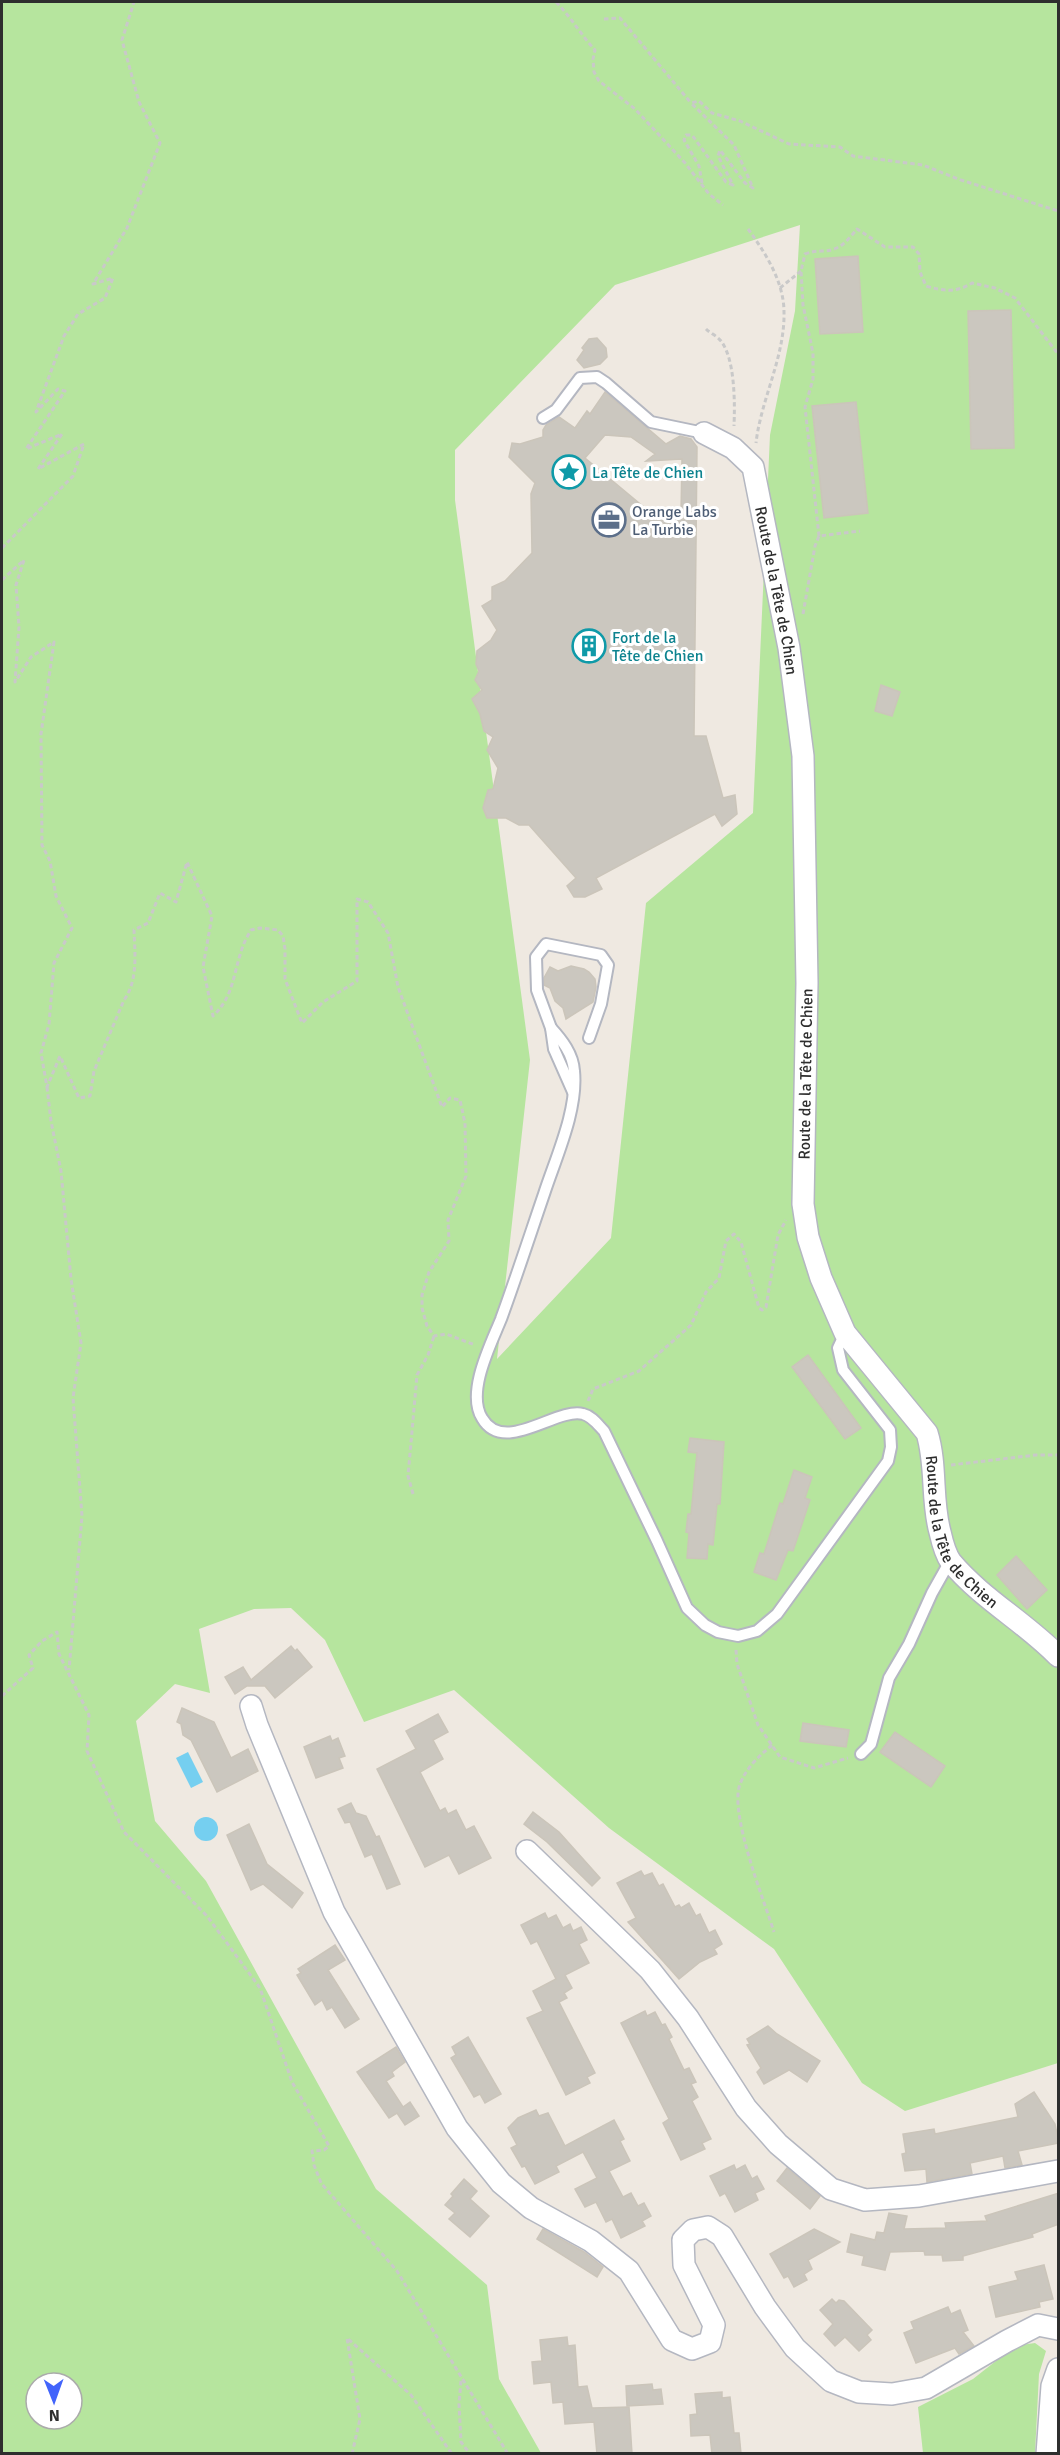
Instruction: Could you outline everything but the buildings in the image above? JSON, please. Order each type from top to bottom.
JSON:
[{"type":"street","points":[[704,433],[733,448],[753,467]]},
{"type":"street","name":"Route de la Tête de Chien","points":[[753,467],[789,648],[802,756],[807,983],[803,1204],[808,1237],[821,1278],[845,1333],[927,1433],[934,1467],[939,1531],[950,1561],[1059,1656]]},
{"type":"street","points":[[251,1706],[334,1912],[457,2128],[501,2183],[531,2208],[591,2241],[629,2271],[672,2340],[692,2349],[710,2342],[714,2325],[684,2265],[683,2240],[693,2230],[708,2227],[722,2236],[765,2307],[795,2348],[831,2381],[859,2392],[892,2394],[926,2388],[1038,2325],[1059,2329]]},
{"type":"street","points":[[527,1851],[650,1970],[688,2018],[746,2108],[778,2145],[831,2189],[866,2200],[919,2196],[1059,2171]]},
{"type":"street","points":[[1047,2454],[1052,2386],[1059,2369]]},
{"type":"lane","points":[[543,418],[556,410],[580,378],[597,377],[651,422],[704,433]]},
{"type":"lane","points":[[589,1038],[601,1004],[608,965],[601,954],[546,944],[536,957],[537,990],[551,1028],[564,1041],[574,1068],[574,1095],[558,1154],[517,1273],[485,1354],[477,1402],[482,1418],[492,1428],[507,1432],[525,1431],[560,1417],[583,1414],[594,1420],[604,1431],[687,1608],[705,1625],[718,1632],[738,1636],[757,1631],[777,1614],[888,1461],[891,1448],[890,1430],[843,1370],[838,1348],[845,1333]]},
{"type":"lane","points":[[861,1754],[871,1744],[889,1678],[909,1644],[932,1593],[950,1561]]},
{"type":"path","points":[[2,548],[73,476],[84,444],[38,469],[62,434],[26,449],[65,391],[58,389],[36,412],[64,336],[78,314],[105,298],[114,278],[93,284],[127,228],[160,143],[139,102],[122,40],[134,2]]},
{"type":"path","points":[[556,2],[572,18],[583,37],[595,50],[592,58],[594,72],[599,81],[635,109],[702,183],[709,194],[723,205]]},
{"type":"path","points":[[604,19],[620,18],[691,103],[735,146],[753,188],[745,183],[720,150],[718,156],[733,185],[726,182],[692,135],[686,135],[684,140],[699,166],[702,183]]},
{"type":"path","points":[[691,103],[699,101],[712,113],[740,121],[789,144],[840,147],[853,156],[923,165],[958,179],[1059,211]]},
{"type":"path","points":[[748,229],[767,254],[780,288],[784,311],[781,342],[757,430],[753,467]]},
{"type":"path","points":[[802,620],[815,546],[819,536],[805,407],[813,379],[813,354],[803,305],[801,271],[805,254],[816,249],[832,250],[839,247],[857,229],[885,247],[913,247],[919,254],[920,272],[926,286],[943,291],[961,290],[972,283],[995,288],[1016,298],[1059,354]]},
{"type":"path","points":[[780,288],[801,271]]},
{"type":"path","points":[[706,329],[720,340],[728,354],[735,401],[733,448]]},
{"type":"path","points":[[819,536],[860,531]]},
{"type":"path","points":[[2,580],[24,560],[16,585],[19,627],[15,682],[32,657],[54,642],[41,734],[42,845],[50,861],[56,896],[72,928],[54,963],[49,1023],[41,1053],[61,1171],[71,1279],[81,1343],[73,1398],[82,1516],[69,1672]]},
{"type":"path","points":[[47,1087],[60,1056],[79,1098],[90,1096],[94,1071],[129,992],[136,959],[134,930],[148,923],[160,893],[176,902],[187,862],[212,916],[203,967],[213,1016],[221,1009],[236,979],[241,951],[251,930],[260,928],[278,930],[283,936],[285,979],[302,1023],[323,1002],[357,981],[357,899],[368,902],[388,933],[398,987],[442,1107],[450,1098],[460,1100],[465,1123],[466,1176],[448,1220],[449,1240],[429,1272],[422,1295],[422,1308],[427,1326],[434,1336]]},
{"type":"path","points":[[583,1414],[593,1389],[639,1371],[691,1325],[706,1292],[719,1278],[726,1241],[734,1234],[741,1242],[759,1308],[762,1310],[766,1307],[778,1235],[790,1211],[803,1204]]},
{"type":"path","points":[[434,1336],[446,1334],[473,1343],[485,1354]]},
{"type":"path","points":[[413,1494],[408,1476],[417,1375],[428,1355],[434,1336]]},
{"type":"path","points":[[934,1467],[1036,1455],[1059,1455]]},
{"type":"path","points":[[2,1696],[33,1668],[28,1655],[57,1632],[59,1654],[89,1715],[87,1751],[124,1832],[207,1916],[260,1988],[292,2082],[329,2146],[324,2150],[312,2151],[314,2165],[321,2183],[397,2271],[441,2342],[461,2380],[508,2454]]},
{"type":"path","points":[[738,1636],[737,1664],[758,1725],[780,1758],[814,1768],[861,1754]]},
{"type":"path","points":[[772,1745],[753,1761],[739,1787],[740,1819],[745,1849],[754,1868],[774,1932]]},
{"type":"path","points":[[352,2454],[360,2419],[347,2338],[411,2395],[452,2454]]},
{"type":"path","points":[[461,2380],[459,2404],[461,2442],[470,2454]]},
{"type":"green space","points":[[2,2],[1058,2],[1058,2063],[905,2111],[862,2083],[774,1949],[609,1828],[454,1690],[364,1722],[325,1640],[291,1608],[254,1609],[199,1629],[210,1693],[175,1684],[136,1721],[155,1821],[206,1881],[376,2189],[487,2285],[499,2379],[541,2453],[2,2453]],"holes":[[[800,225],[795,311],[770,435],[753,813],[646,903],[611,1238],[497,1359],[530,1060],[455,500],[455,450],[615,285]]]},
{"type":"green space","points":[[1035,2343],[1046,2351],[1039,2374],[1035,2453],[923,2453],[918,2407],[973,2379],[1015,2346]]},
{"type":"water","points":[[188,1752],[203,1782],[191,1788],[176,1758]]},
{"type":"water","points":[[201,1817],[211,1817],[218,1824],[218,1834],[211,1841],[201,1841],[194,1834],[194,1824]]},
{"type":"place","name":"La Tête de Chien","points":[[569,472]]},
{"type":"place","name":"Orange Labs La Turbie","points":[[609,520]]},
{"type":"place","name":"Fort de la Tête de Chien","points":[[589,646]]}]
